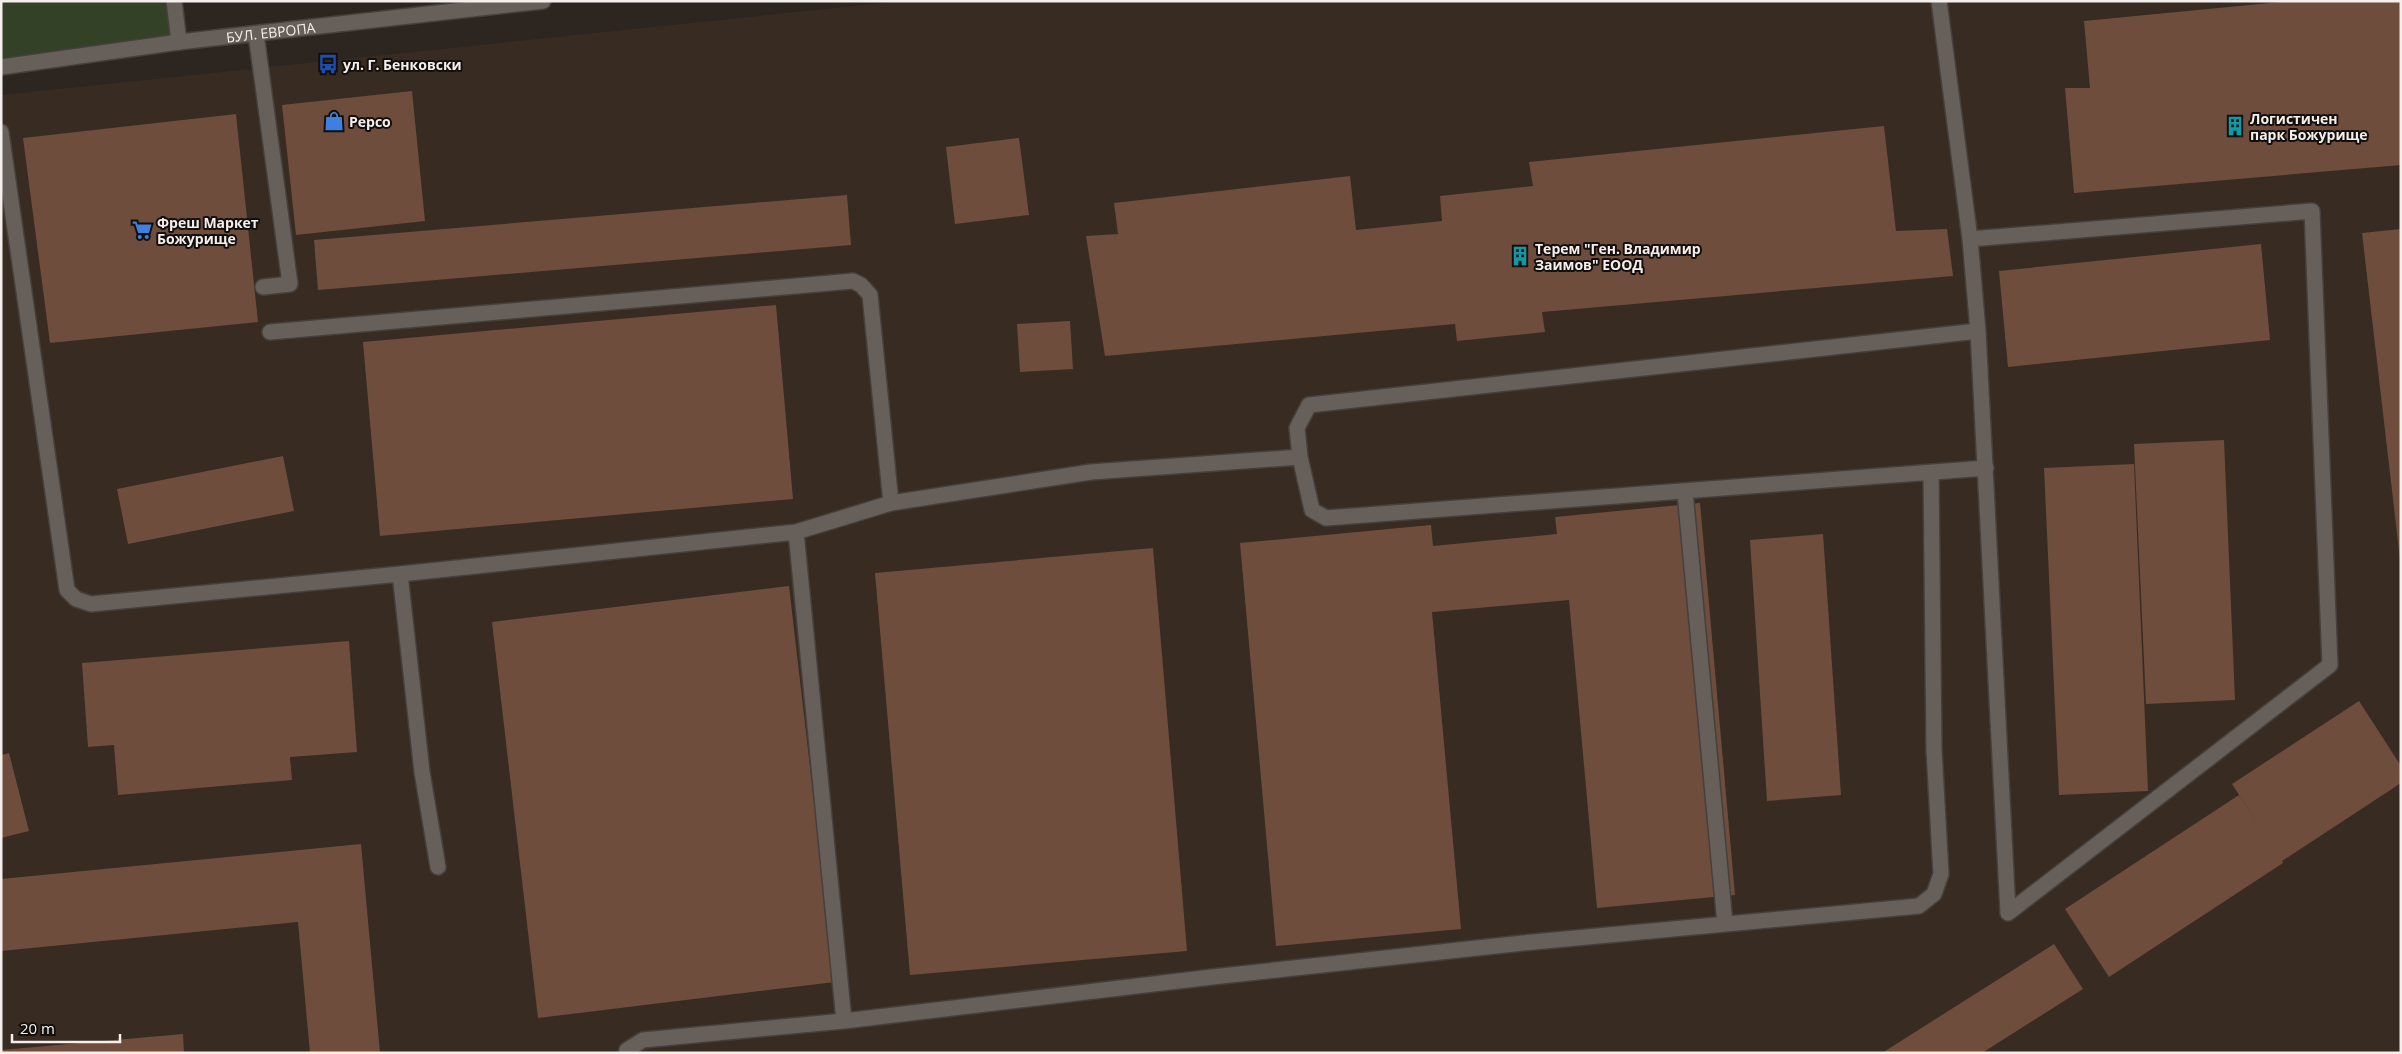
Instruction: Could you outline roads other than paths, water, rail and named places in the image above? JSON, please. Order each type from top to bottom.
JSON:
[{"type":"street","points":[[174,1],[179,42]]},
{"type":"street","name":"БУЛ. ЕВРОПА","points":[[1,67],[179,42],[543,1]]},
{"type":"street","points":[[1939,1],[1970,239],[1978,331],[2008,913],[2330,665],[2312,211],[1970,239]]},
{"type":"street","points":[[256,34],[290,284],[263,287]]},
{"type":"street","points":[[1,132],[67,590],[76,600],[91,604],[400,574],[796,532],[891,503],[1091,472],[1300,457]]},
{"type":"street","points":[[270,332],[853,281],[861,285],[870,295],[891,503]]},
{"type":"street","points":[[1978,331],[1308,405],[1297,428],[1300,457],[1312,510],[1326,518],[1986,468]]},
{"type":"street","points":[[627,1053],[627,1050],[643,1040],[844,1021],[1212,977],[1919,906],[1934,894],[1941,874],[1934,750],[1932,472]]},
{"type":"street","points":[[1685,492],[1725,924]]},
{"type":"street","points":[[796,532],[844,1021]]},
{"type":"street","points":[[400,574],[422,772],[438,866]]},
{"type":"place","name":"ул. Г. Бенковски","points":[[328,64]]},
{"type":"place","name":"Pepco","points":[[334,121]]},
{"type":"place","name":"Логистичен парк Божурище","points":[[2235,126]]},
{"type":"place","name":"Фреш Маркет Божурище","points":[[142,230]]},
{"type":"place","name":"Терем \"Ген. Владимир Заимов\" ЕООД","points":[[1520,256]]}]
